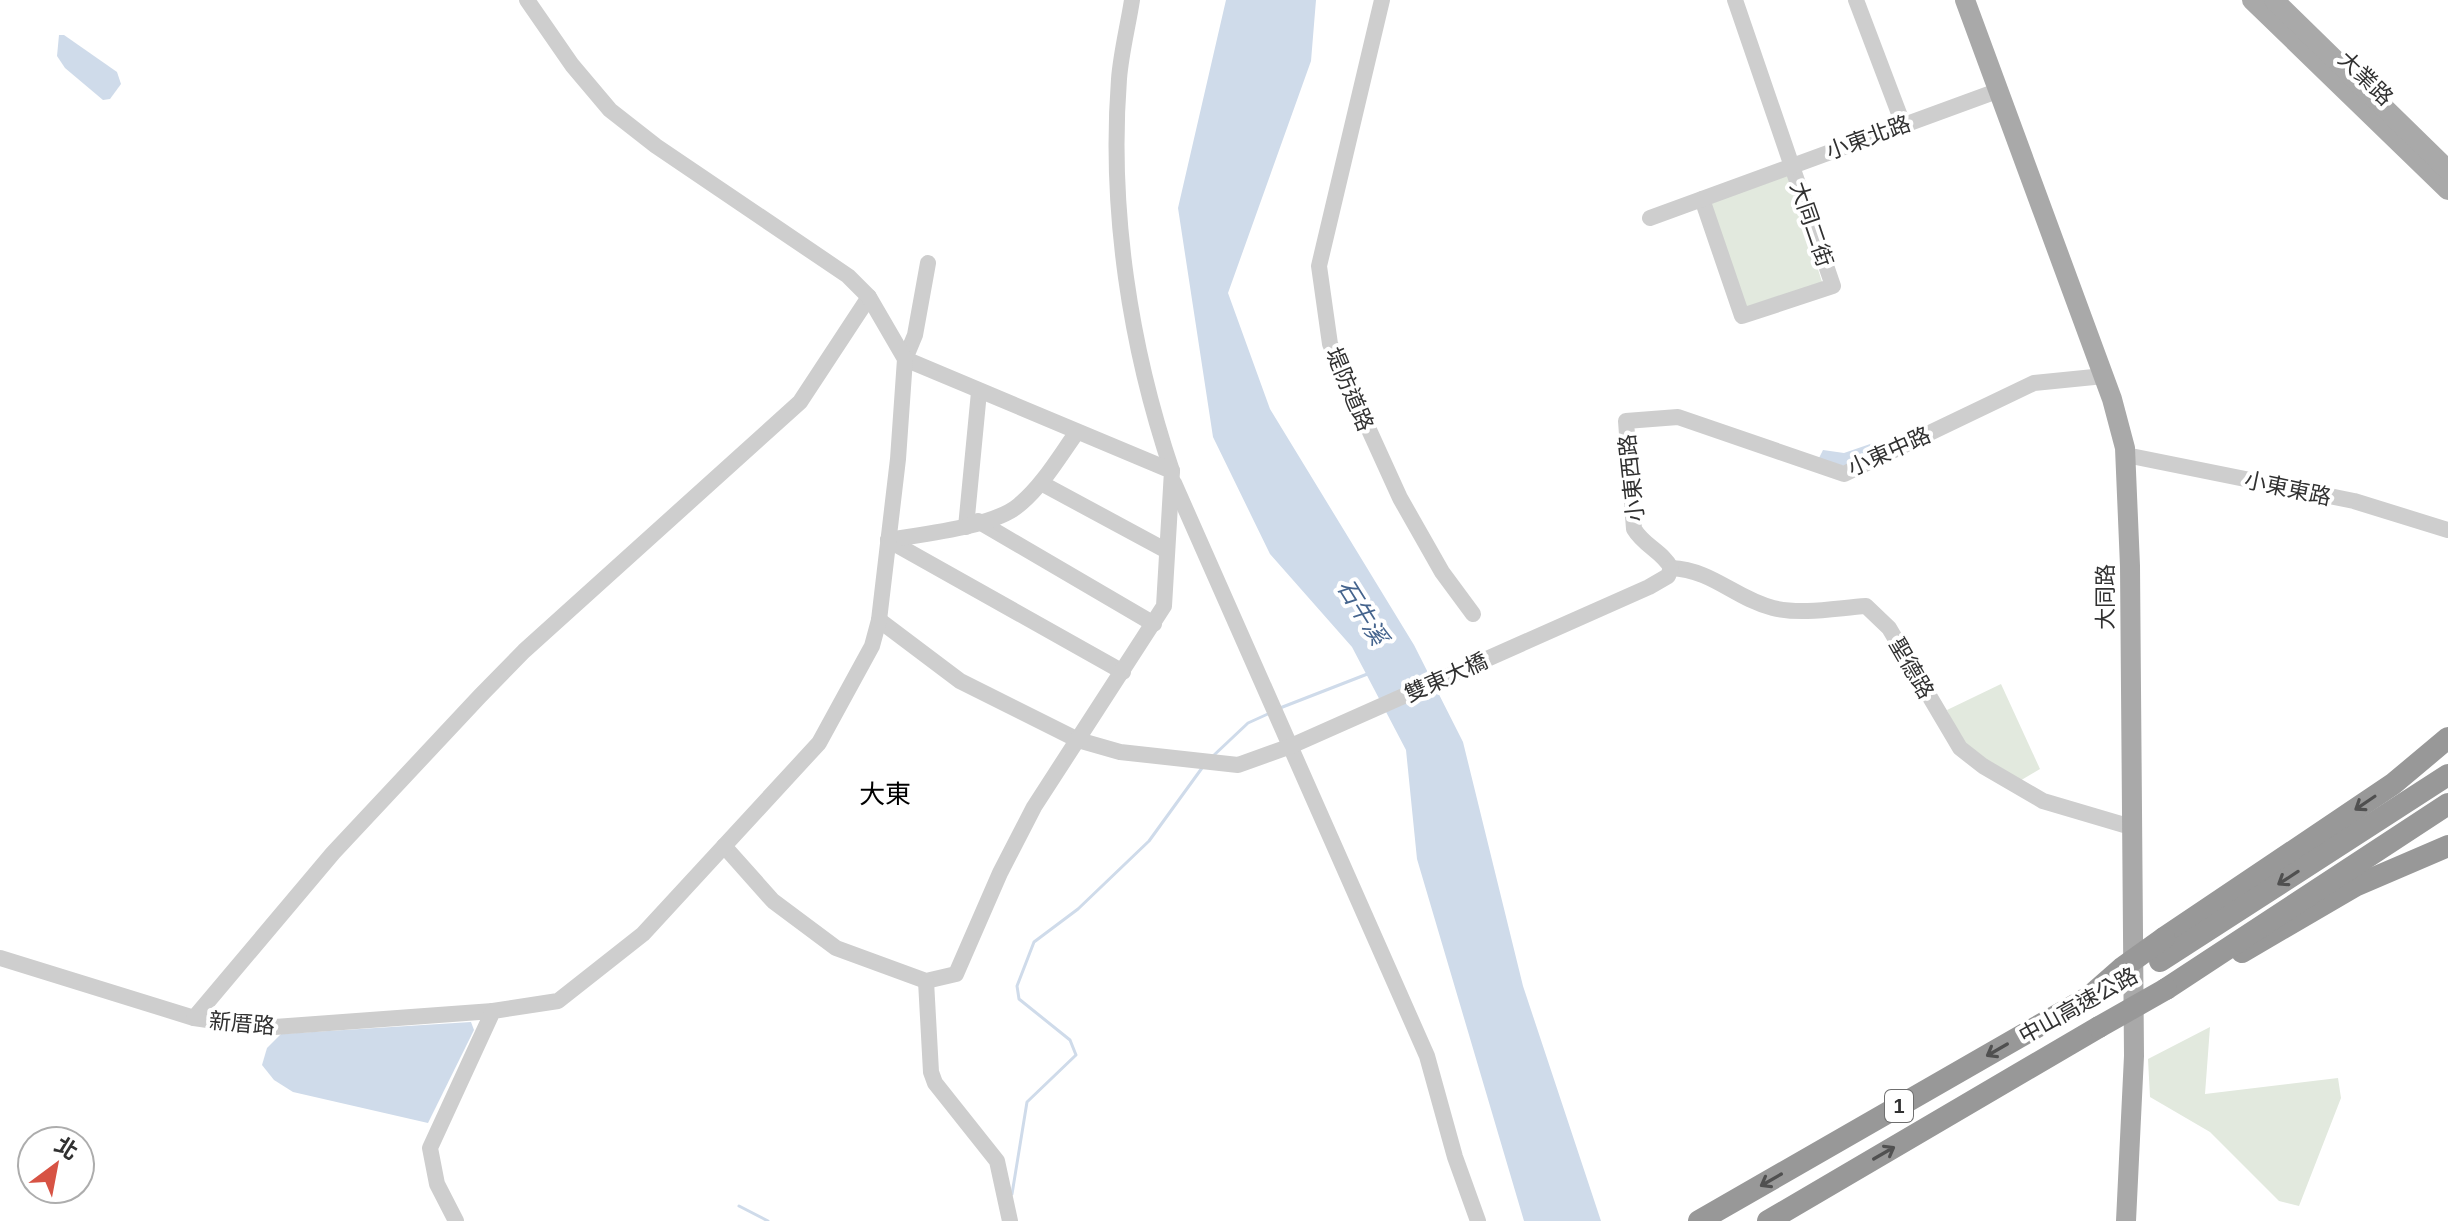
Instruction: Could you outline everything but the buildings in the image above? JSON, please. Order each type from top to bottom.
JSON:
[{"type":"highway","points":[[2393,784],[2448,738]]},
{"type":"highway","points":[[2089,997],[2164,938],[2448,747]]},
{"type":"highway","name":"中山高速公路","points":[[1704,1218],[2089,997],[2160,961],[2448,775]]},
{"type":"highway","name":"中山高速公路","points":[[1768,1221],[2166,989],[2448,804]]},
{"type":"highway","points":[[2166,989],[2274,936],[2355,886],[2448,846]]},
{"type":"main road","name":"大同路","points":[[1965,0],[2104,376],[2122,429],[2126,455],[2134,1056],[2126,1221]]},
{"type":"main road","name":"大業路","points":[[2252,0],[2448,190]]},
{"type":"main road","name":"大業路","points":[[2274,0],[2448,170]]},
{"type":"street","points":[[527,0],[572,65],[610,110],[656,146],[827,260],[869,297],[905,359],[1173,476]]},
{"type":"street","points":[[1132,0],[1119,78],[1120,197],[1128,289],[1147,397],[1173,476],[1427,1056],[1455,1157],[1478,1221]]},
{"type":"street","name":"堤防道路","points":[[1382,0],[1319,266],[1330,344],[1400,498],[1442,572],[1473,614]]},
{"type":"street","name":"大同二街","points":[[1702,199],[1742,316],[1833,286],[1735,0]]},
{"type":"street","points":[[1856,0],[1903,124]]},
{"type":"street","name":"小東北路","points":[[1650,218],[1997,91]]},
{"type":"street","name":"新厝路","points":[[0,958],[194,1018],[261,1028],[493,1011],[558,1001],[643,934],[830,728],[872,646],[879,620],[905,359],[915,335],[928,263]]},
{"type":"street","points":[[194,1018],[333,853],[524,651],[800,402],[869,297]]},
{"type":"street","name":"小東中路","points":[[1626,421],[1678,417],[1844,474],[2034,383],[2104,376]]},
{"type":"street","points":[[972,524],[979,392]]},
{"type":"street","name":"小東西路","points":[[1626,421],[1634,529],[1642,542],[1667,560],[1671,568]]},
{"type":"street","points":[[888,540],[972,524],[1016,507],[1041,483],[1077,432]]},
{"type":"street","name":"小東東路","points":[[2126,455],[2354,501],[2448,530]]},
{"type":"street","points":[[724,846],[773,901],[836,948],[926,981],[956,974],[1000,873],[1034,807],[1154,624],[1167,595],[1173,476]]},
{"type":"street","points":[[1041,483],[1167,551]]},
{"type":"street","points":[[972,524],[1154,624]]},
{"type":"street","points":[[888,540],[1123,672]]},
{"type":"street","name":"雙東大橋","points":[[879,620],[960,681],[1078,740],[1120,752],[1238,765],[1291,746],[1601,609],[1661,581],[1671,568]]},
{"type":"street","name":"聖德路","points":[[1671,568],[1702,572],[1724,588],[1771,607],[1797,611],[1866,606],[1889,628],[1960,748],[1983,766],[2043,801],[2131,827]]},
{"type":"street","points":[[926,981],[931,1072],[935,1083],[997,1161],[1010,1221]]},
{"type":"street","points":[[456,1221],[437,1184],[430,1148],[493,1011]]},
{"type":"shaded area","points":[[1788,175],[1823,285],[1744,310],[1709,200]]},
{"type":"shaded area","points":[[2001,684],[2040,769],[2018,782],[1963,744],[1947,710]]},
{"type":"shaded area","points":[[2210,1027],[2205,1094],[2338,1078],[2341,1098],[2299,1206],[2279,1201],[2210,1132],[2150,1097],[2148,1059]]},
{"type":"water","name":"石牛溪","points":[[1226,0],[1316,0],[1311,61],[1228,293],[1270,409],[1414,645],[1463,742],[1523,986],[1601,1221],[1524,1221],[1417,859],[1406,750],[1352,647],[1270,554],[1213,437],[1178,208]]},
{"type":"water","points":[[59,35],[64,35],[117,72],[121,84],[110,99],[103,100],[65,68],[57,56]]},
{"type":"water","points":[[1873,443],[1872,453],[1845,466],[1817,462],[1823,450],[1844,453]]},
{"type":"water","points":[[471,1022],[474,1030],[428,1123],[293,1092],[274,1080],[262,1065],[267,1048],[281,1034]]},
{"type":"waterway","points":[[1280,708],[1370,673]]},
{"type":"waterway","points":[[1213,756],[1248,723],[1270,713]]},
{"type":"waterway","points":[[1012,1194],[1027,1102],[1076,1055],[1070,1040],[1019,999],[1017,986],[1034,942],[1078,909],[1149,841],[1202,768]]},
{"type":"waterway","points":[[739,1206],[768,1221]]},
{"type":"district","name":"大東","points":[[885,794]]}]
